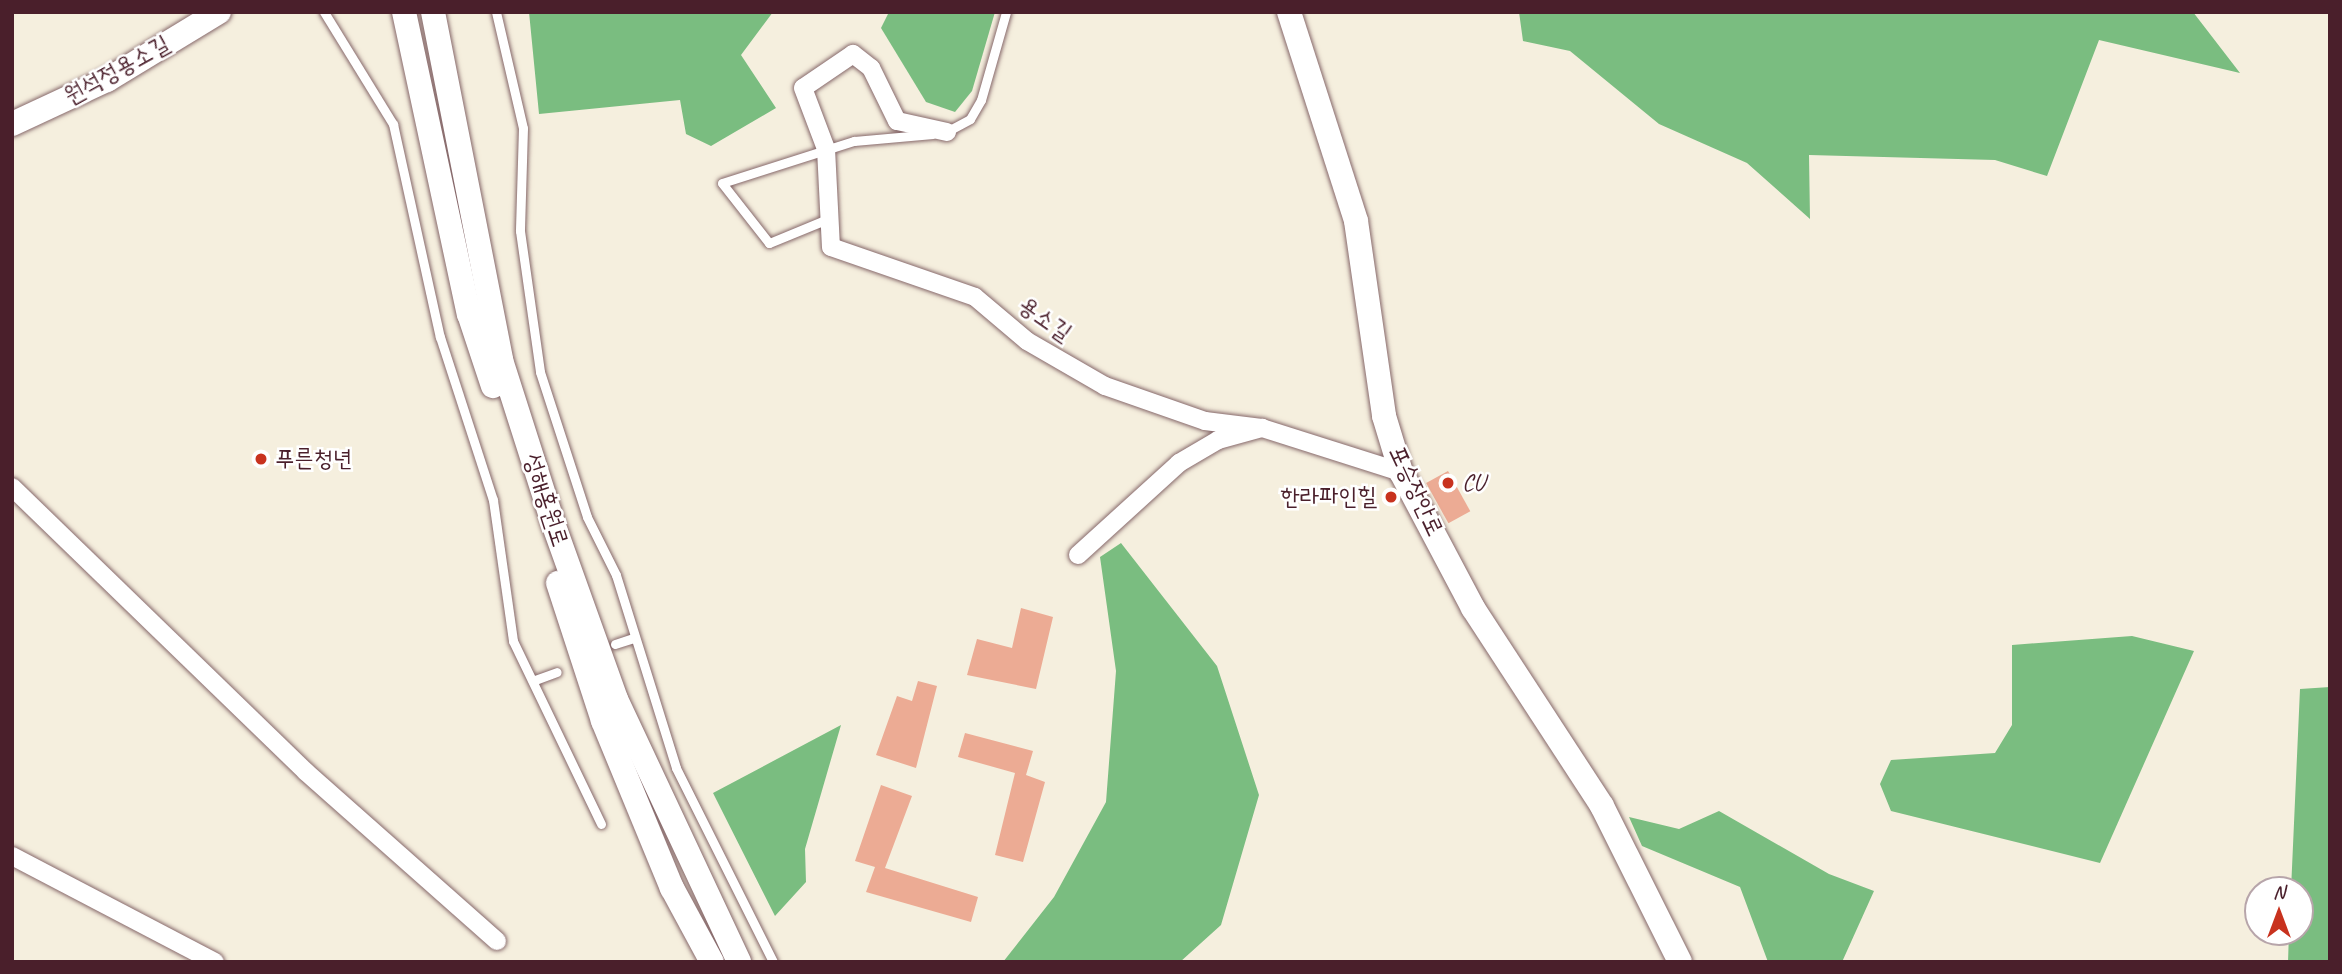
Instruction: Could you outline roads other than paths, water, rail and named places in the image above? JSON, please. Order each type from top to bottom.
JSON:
[{"type":"main road","name":"원석정용소길","points":[[12,124],[107,80],[219,12]]},
{"type":"main road","name":"성해홍원로","points":[[404,12],[473,327],[603,721],[672,888],[712,962]]},
{"type":"main road","name":"성해홍원로","points":[[433,12],[498,347],[541,485],[616,699],[739,962]]},
{"type":"main road","name":"포승장안로","points":[[1289,12],[1356,221],[1384,416],[1401,472],[1474,608],[1602,806],[1680,962]]},
{"type":"street","name":"용소길","points":[[947,132],[897,121],[871,68],[853,54],[803,88],[826,149],[831,247],[975,297],[1027,341],[1105,386],[1205,421],[1262,428],[1401,472]]},
{"type":"street","points":[[1078,555],[1178,463],[1218,440],[1262,428]]},
{"type":"street","points":[[12,487],[306,772],[497,941]]},
{"type":"street","points":[[12,856],[215,962]]},
{"type":"lane","points":[[324,12],[393,124],[440,337],[493,500],[513,641],[535,680],[601,824]]},
{"type":"lane","points":[[496,12],[523,128],[520,231],[540,372],[634,638],[676,768],[773,962]]},
{"type":"lane","points":[[830,218],[769,243],[722,183],[826,149],[947,132],[970,119],[981,100],[1006,12]]},
{"type":"lane","points":[[615,644],[634,638]]},
{"type":"lane","points":[[535,680],[557,672]]},
{"type":"place","name":"푸른청년","points":[[261,459]]},
{"type":"place","name":"CU","points":[[1448,483]]},
{"type":"place","name":"한라파인힐","points":[[1391,497]]}]
